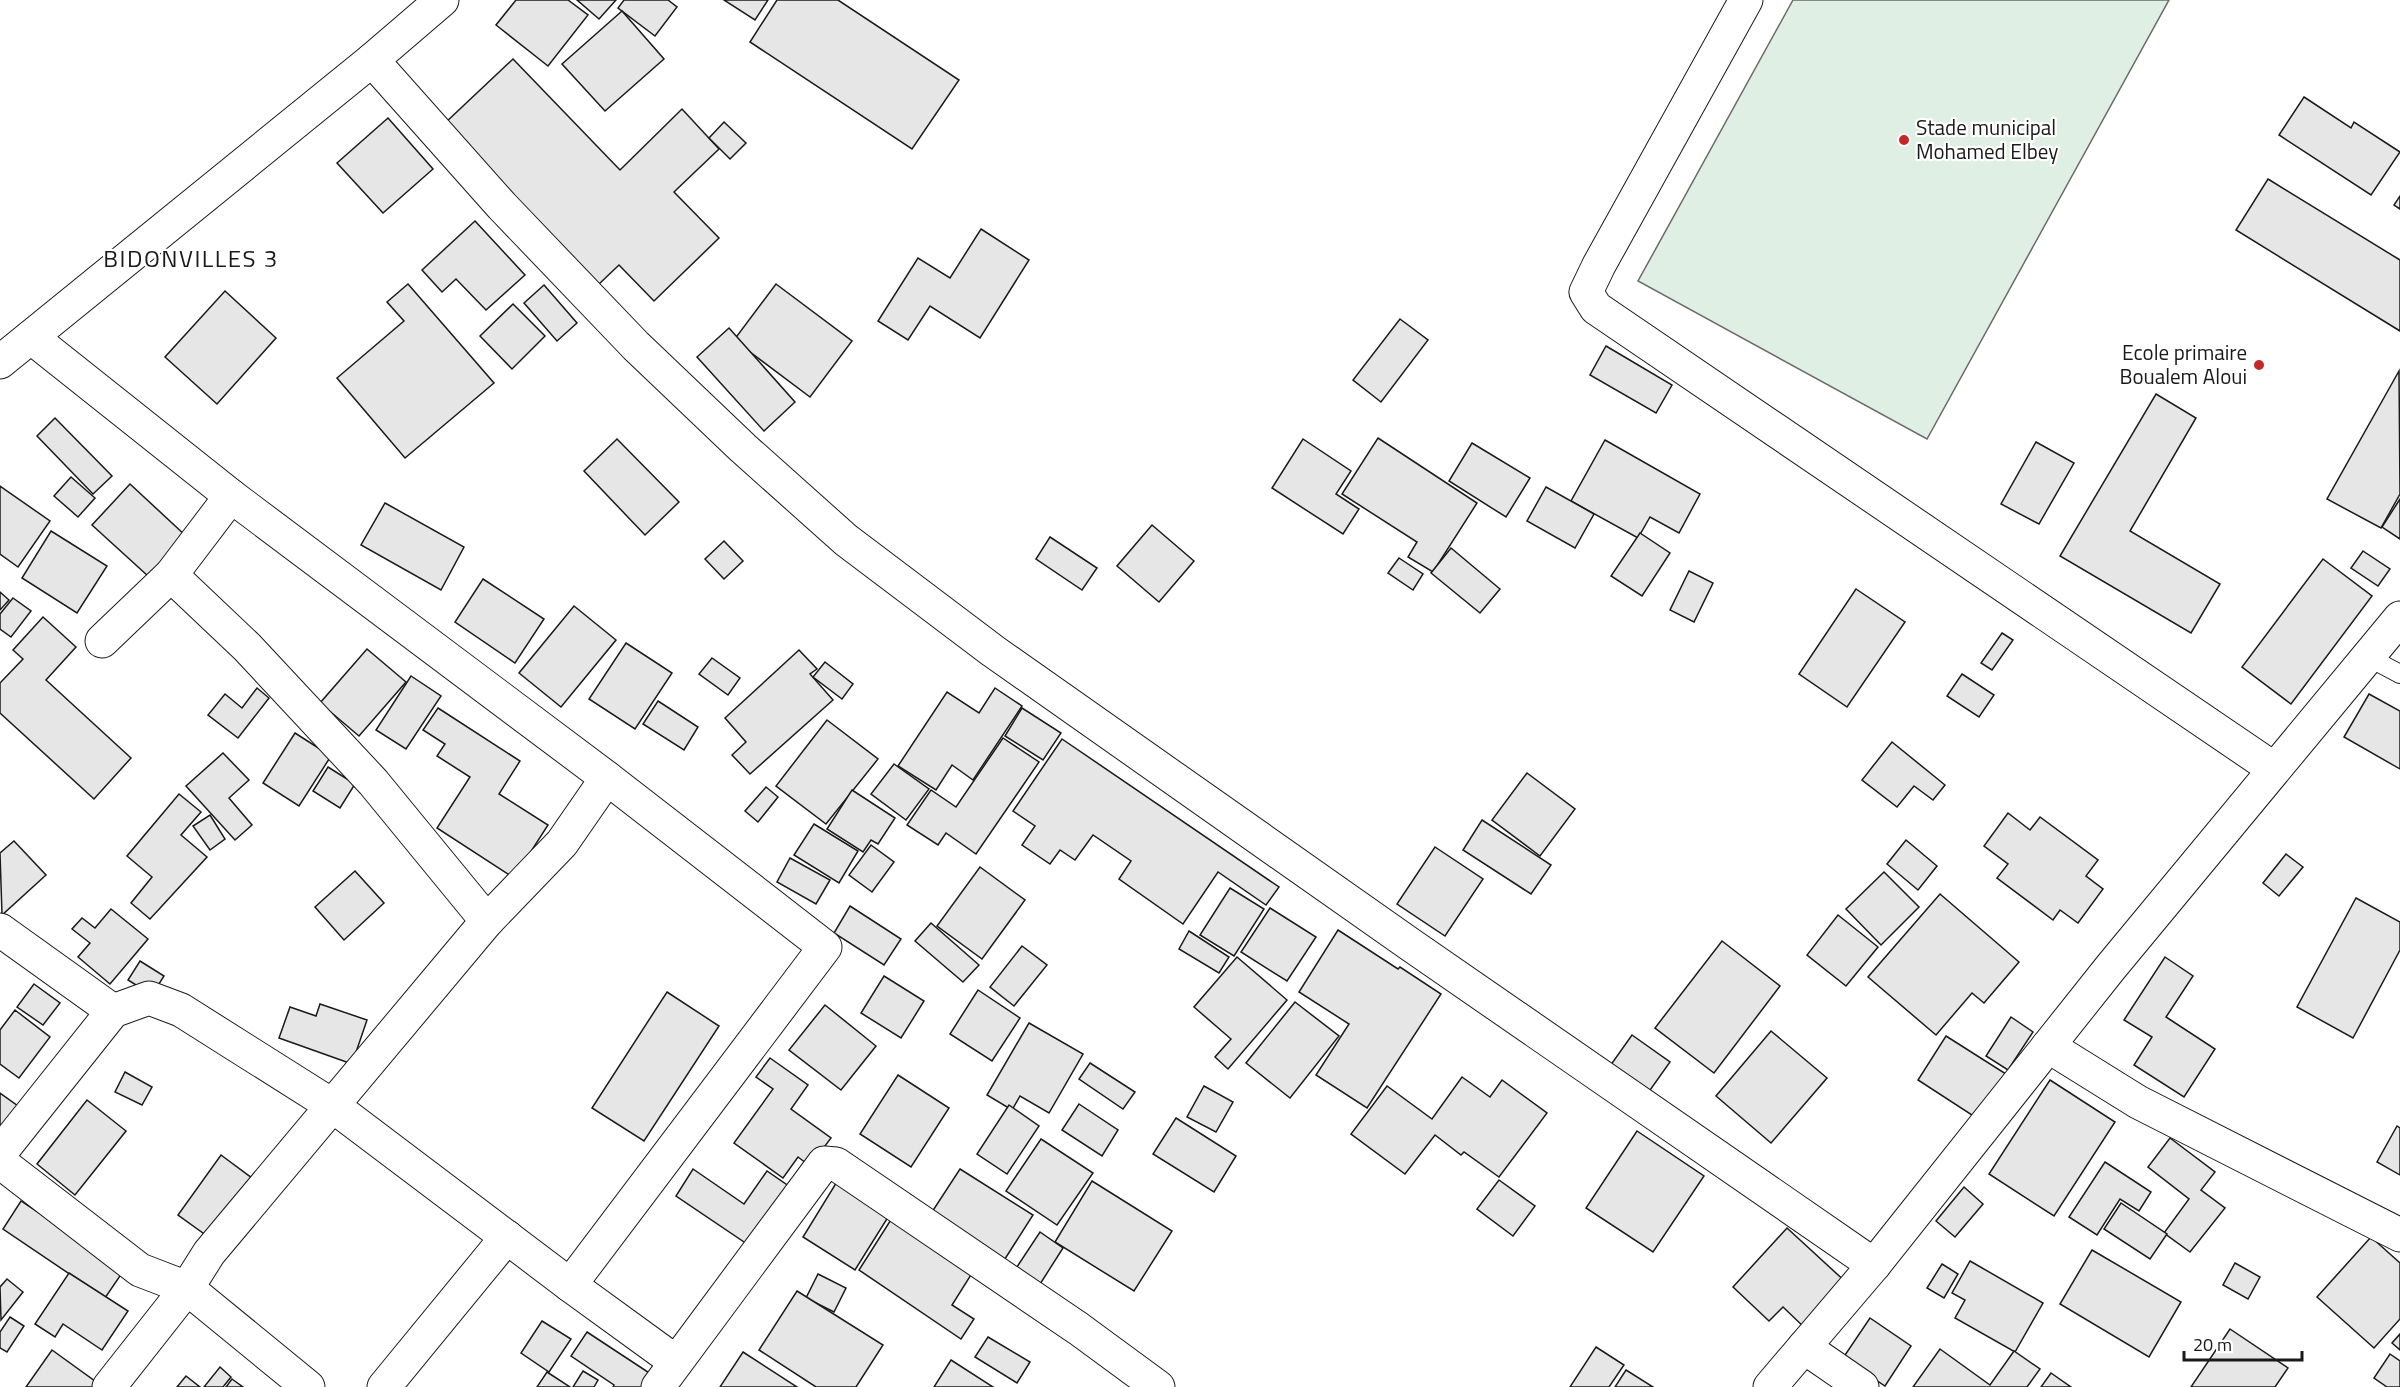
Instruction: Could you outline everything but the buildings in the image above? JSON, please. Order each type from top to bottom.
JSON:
[{"type":"street","points":[[0,362],[372,60],[442,0]]},
{"type":"street","points":[[1746,0],[1586,291],[1596,308],[2274,769]]},
{"type":"street","points":[[372,60],[502,206],[636,346],[742,448],[846,540],[1013,665],[1411,945],[1874,1265]]},
{"type":"street","points":[[31,337],[231,496],[607,778],[825,947],[570,1285]]},
{"type":"street","points":[[102,641],[171,575],[231,496]]},
{"type":"street","points":[[171,575],[247,647],[372,782],[488,921]]},
{"type":"street","points":[[1770,1387],[1874,1265],[2048,1046],[2400,618]]},
{"type":"street","points":[[109,1387],[187,1288],[209,1253],[488,921],[562,843],[607,778]]},
{"type":"street","points":[[0,930],[113,1011]]},
{"type":"street","points":[[0,1153],[113,1011],[149,998],[181,1010],[333,1106],[570,1285],[667,1374],[824,1163],[836,1164],[1079,1329],[1158,1387]]},
{"type":"street","points":[[2048,1046],[2138,1102],[2400,1236]]},
{"type":"street","points":[[0,1162],[140,1270],[187,1288],[308,1387]]},
{"type":"street","points":[[384,1387],[507,1237]]},
{"type":"street","points":[[1804,1347],[1862,1387]]},
{"type":"lane","points":[[2368,657],[2400,674]]},
{"type":"green space","name":"Stade municipal Mohamed Elbey","points":[[1793,0],[2169,0],[1927,439],[1638,281]]},
{"type":"place","name":"Stade municipal Mohamed Elbey","points":[[1904,140]]},
{"type":"place","name":"Ecole primaire Boualem Aloui","points":[[2259,365]]},
{"type":"district","name":"BIDONVILLES 3","points":[[191,259]]}]
